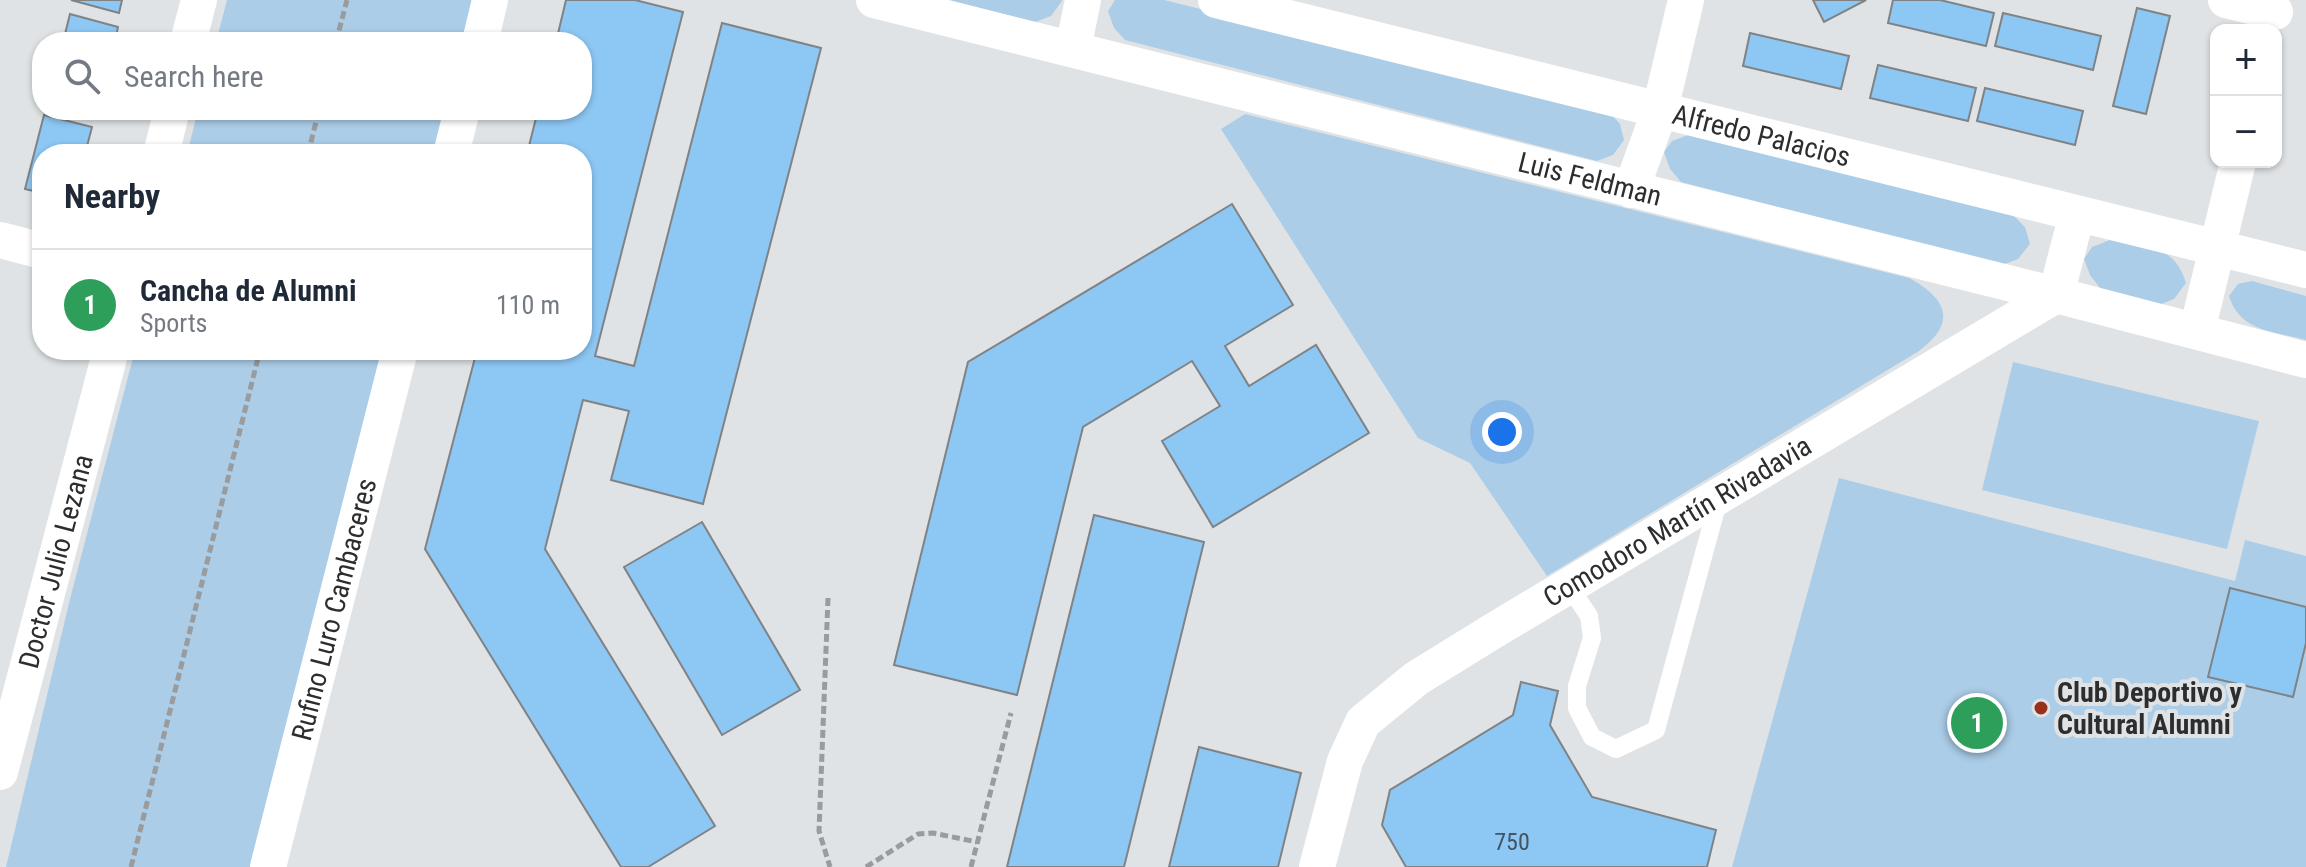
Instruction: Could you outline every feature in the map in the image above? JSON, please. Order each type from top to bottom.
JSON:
[{"type":"street","points":[[191,32],[199,0]]},
{"type":"street","points":[[482,32],[490,0]]},
{"type":"street","name":"Luis Feldman","points":[[874,0],[2306,360]]},
{"type":"street","points":[[1073,49],[1083,0]]},
{"type":"street","name":"Alfredo Palacios","points":[[1216,0],[2306,270]]},
{"type":"street","points":[[1631,190],[1660,110],[1686,0]]},
{"type":"street","points":[[2226,0],[2274,14]]},
{"type":"street","points":[[164,144],[170,120]]},
{"type":"street","points":[[454,144],[460,120]]},
{"type":"street","points":[[2197,331],[2237,168]]},
{"type":"street","points":[[2056,295],[2077,214]]},
{"type":"street","points":[[0,240],[32,248]]},
{"type":"street","name":"Comodoro Martín Rivadavia","points":[[1317,867],[1345,761],[1363,722],[1417,678],[2056,295]]},
{"type":"street","name":"Doctor Julio Lezana","points":[[0,772],[108,360]]},
{"type":"street","name":"Rufino Luro Cambaceres","points":[[268,867],[397,360]]},
{"type":"lane","points":[[1569,586],[1589,616],[1592,638],[1577,686],[1577,708],[1592,737],[1616,749],[1656,730],[1720,496]]},
{"type":"path","points":[[339,32],[347,0]]},
{"type":"path","points":[[310,144],[316,120]]},
{"type":"path","points":[[131,867],[258,360]]},
{"type":"path","points":[[828,598],[819,831],[830,867]]},
{"type":"path","points":[[971,867],[1011,713]]},
{"type":"path","points":[[866,867],[918,834],[933,833],[977,842]]},
{"type":"shaded area","points":[[227,0],[475,0],[467,32],[219,32]]},
{"type":"shaded area","points":[[949,0],[1062,1],[1051,16],[1035,22]]},
{"type":"shaded area","points":[[1115,0],[1164,0],[1606,109],[1620,124],[1624,140],[1613,155],[1597,161],[1125,40],[1114,28],[1108,11]]},
{"type":"shaded area","points":[[1245,114],[1909,278],[1932,294],[1943,312],[1943,321],[1931,341],[1919,351],[1547,576],[1470,463],[1418,438],[1221,129]]},
{"type":"shaded area","points":[[196,120],[446,120],[440,144],[190,144]]},
{"type":"shaded area","points":[[1691,134],[2011,213],[2025,227],[2030,244],[2018,259],[2002,265],[1681,182],[1670,169],[1664,152],[1672,141]]},
{"type":"shaded area","points":[[2110,240],[2166,254],[2181,270],[2186,283],[2174,299],[2159,305],[2100,288],[2090,275],[2084,259],[2092,247]]},
{"type":"shaded area","points":[[2252,281],[2306,296],[2306,340],[2270,332],[2241,317],[2229,296],[2238,284]]},
{"type":"shaded area","points":[[132,360],[386,360],[259,867],[6,867],[70,599]]},
{"type":"shaded area","points":[[2013,362],[2259,421],[2227,549],[1982,490]]},
{"type":"shaded area","name":"Club Deportivo y Cultural Alumni","points":[[1839,478],[2235,581],[2245,540],[2306,556],[2306,867],[1732,867]]},
{"type":"building","points":[[71,0],[122,0],[119,13]]},
{"type":"building","points":[[566,0],[635,0],[683,12],[595,356],[634,366],[722,23],[821,48],[703,504],[611,480],[629,411],[583,400],[545,549],[715,826],[648,867],[621,867],[425,549],[474,360],[592,360],[592,144],[530,144],[536,120],[592,120],[592,32],[558,32]]},
{"type":"building","points":[[1813,0],[1866,0],[1824,22]]},
{"type":"building","points":[[1893,0],[1940,0],[1994,13],[1986,46],[1888,23]]},
{"type":"building","points":[[2137,8],[2170,16],[2146,114],[2113,106]]},
{"type":"building","points":[[2003,13],[2101,36],[2093,70],[1995,46]]},
{"type":"building","points":[[70,14],[118,27],[117,32],[66,32]]},
{"type":"building","points":[[1750,33],[1849,56],[1841,89],[1743,66]]},
{"type":"building","points":[[1878,65],[1976,88],[1968,121],[1870,98]]},
{"type":"building","points":[[1985,88],[2083,111],[2075,145],[1977,121]]},
{"type":"building","points":[[43,120],[64,120],[92,127],[88,144],[37,144]]},
{"type":"building","points":[[32,162],[32,191],[25,189]]},
{"type":"building","points":[[1232,204],[1293,305],[1225,346],[1249,386],[1316,345],[1369,433],[1213,527],[1162,441],[1220,406],[1192,361],[1083,427],[1017,695],[894,665],[968,362]]},
{"type":"building","points":[[1094,515],[1204,542],[1124,867],[1007,867]]},
{"type":"building","points":[[702,522],[800,690],[722,735],[624,567]]},
{"type":"building","points":[[2230,588],[2306,607],[2306,643],[2293,697],[2208,677]]},
{"type":"building","points":[[1521,682],[1558,691],[1550,725],[1592,797],[1716,830],[1707,867],[1406,867],[1382,825],[1390,790],[1513,715]]},
{"type":"building","points":[[1199,747],[1301,773],[1278,867],[1169,867]]},
{"type":"place","name":"Club Deportivo y Cultural Alumni","points":[[2041,708]]},
{"type":"place","name":"Cancha de Alumni","points":[[1977,723]]}]
